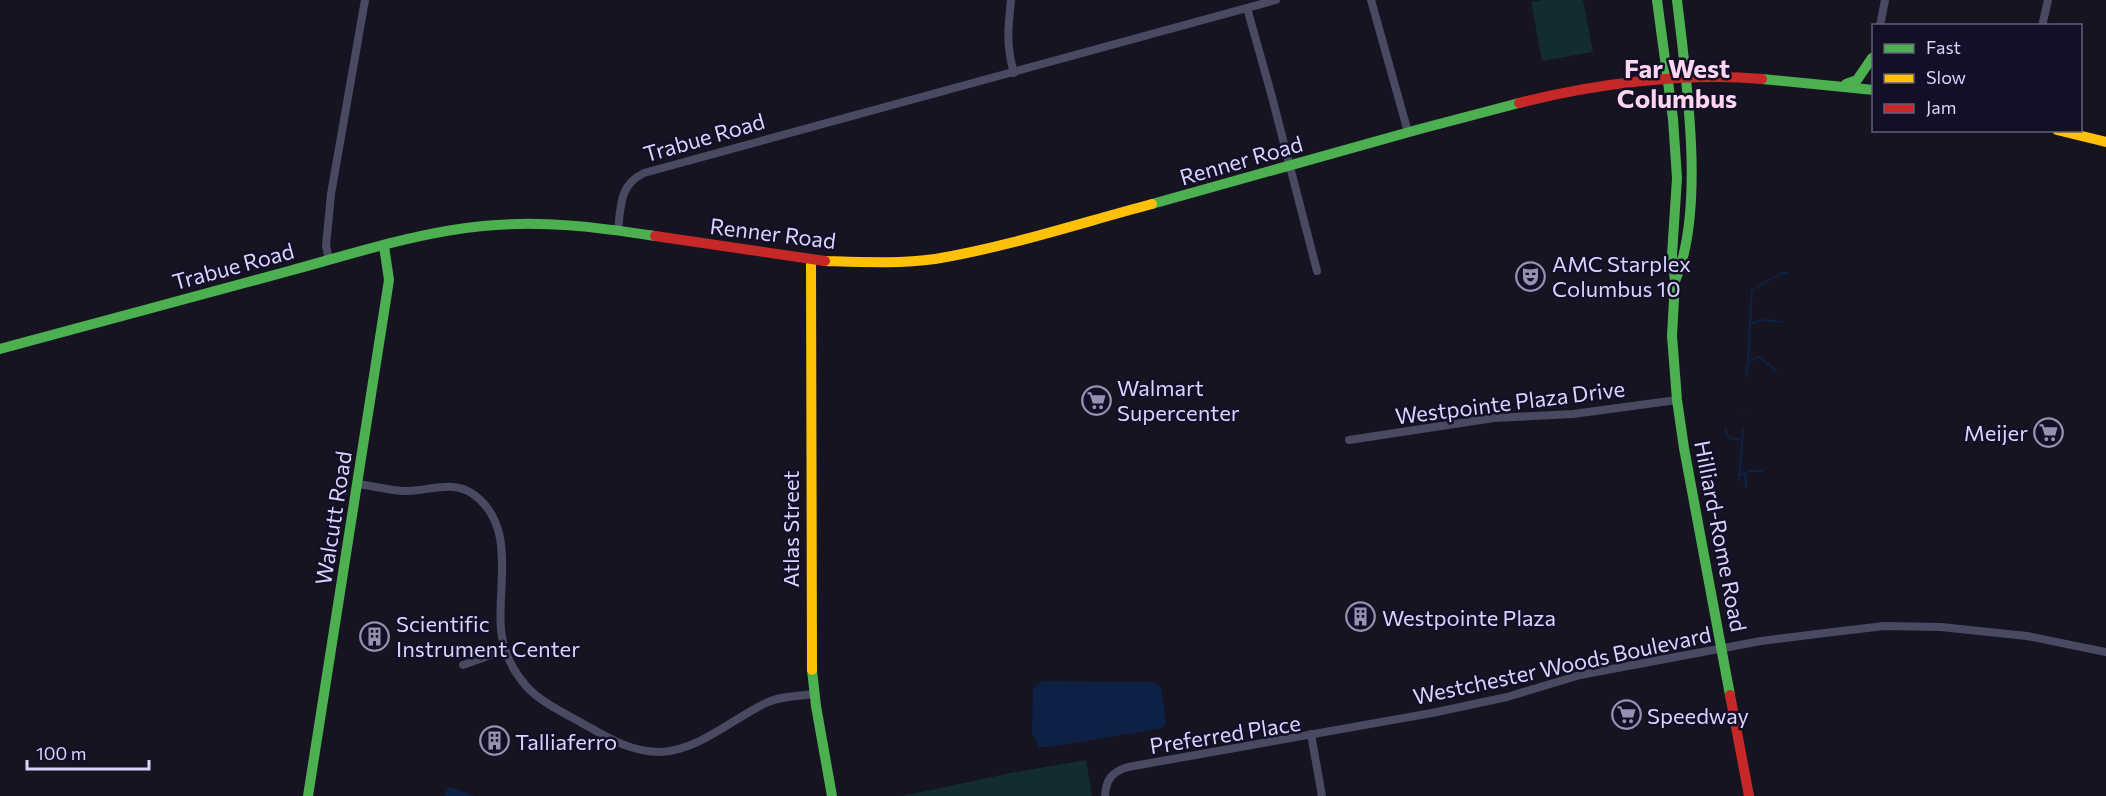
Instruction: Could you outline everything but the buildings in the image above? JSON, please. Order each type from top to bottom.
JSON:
[{"type":"main road","name":"Hilliard-Rome Road","points":[[1657,0],[1668,79],[1677,178],[1672,255],[1675,281],[1672,336],[1677,400],[1749,796]]},
{"type":"main road","name":"Hilliard-Rome Road","points":[[1675,281],[1684,262],[1692,169],[1690,118],[1677,0]]},
{"type":"main road","points":[[1843,86],[1857,80],[1872,57]]},
{"type":"main road","name":"Renner Road","points":[[618,230],[811,260],[861,262],[939,258],[1179,197],[1408,132],[1536,99],[1686,77],[1757,79],[1872,90]]},
{"type":"main road","points":[[2065,132],[2106,142]]},
{"type":"main road","name":"Trabue Road","points":[[0,349],[433,234],[508,224],[555,223],[618,230]]},
{"type":"main road","name":"Walcutt Road","points":[[308,796],[389,280],[384,246]]},
{"type":"main road","name":"Atlas Street","points":[[811,260],[811,657],[832,796]]},
{"type":"street","points":[[329,260],[326,246],[331,194],[365,0]]},
{"type":"street","points":[[1011,0],[1007,36],[1014,72]]},
{"type":"street","name":"Trabue Road","points":[[618,230],[624,192],[635,178],[644,173],[1276,0]]},
{"type":"street","points":[[1371,0],[1408,132]]},
{"type":"street","points":[[1880,24],[1885,0]]},
{"type":"street","points":[[2042,24],[2048,0]]},
{"type":"street","points":[[1247,8],[1317,271]]},
{"type":"street","name":"Westpointe Plaza Drive","points":[[1349,440],[1494,418],[1573,414],[1677,400]]},
{"type":"street","points":[[358,484],[404,491],[450,486],[470,493],[485,505],[495,519],[500,537],[501,630],[505,650],[511,664],[528,688],[546,702],[622,745],[660,752],[680,749],[768,702],[815,694]]},
{"type":"street","name":"Westchester Woods Boulevard","points":[[1311,734],[1478,704],[1580,675],[1722,648],[1782,638],[1872,628],[1941,627],[2027,636],[2106,652]]},
{"type":"street","points":[[463,665],[505,650]]},
{"type":"street","name":"Preferred Place","points":[[1105,796],[1107,780],[1116,771],[1128,767],[1311,734],[1322,796]]},
{"type":"green space","points":[[1583,0],[1593,52],[1542,61],[1531,2]]},
{"type":"green space","points":[[1086,760],[1092,796],[902,796],[1016,772]]},
{"type":"water","points":[[1042,681],[1154,682],[1161,688],[1166,723],[1163,728],[1039,747],[1032,733],[1033,689]]},
{"type":"water","points":[[449,787],[476,796],[443,796]]},
{"type":"waterway","points":[[1750,324],[1752,290],[1782,273],[1788,273]]},
{"type":"waterway","points":[[1748,361],[1750,324],[1762,320],[1782,322]]},
{"type":"waterway","points":[[1746,376],[1748,361],[1759,357],[1777,371]]},
{"type":"waterway","points":[[1725,428],[1729,438],[1741,440]]},
{"type":"waterway","points":[[1739,481],[1743,429]]},
{"type":"waterway","points":[[1739,476],[1750,471],[1762,471]]},
{"type":"waterway","points":[[1745,473],[1746,487]]},
{"type":"traffic: fast","points":[[1657,0],[1673,119],[1677,178],[1672,255],[1675,281],[1672,336],[1677,400],[1730,695]]},
{"type":"traffic: fast","points":[[1675,281],[1684,251],[1690,218],[1692,181],[1685,67],[1677,0]]},
{"type":"traffic: fast","points":[[1846,84],[1857,80],[1872,58]]},
{"type":"traffic: fast","points":[[1762,79],[1872,90]]},
{"type":"traffic: fast","points":[[1152,204],[1519,103]]},
{"type":"traffic: fast","points":[[0,349],[386,244],[435,233],[505,224],[548,224],[591,227],[655,236]]},
{"type":"traffic: fast","points":[[308,796],[389,280],[384,246]]},
{"type":"traffic: fast","points":[[812,670],[832,796]]},
{"type":"traffic: slow","points":[[2065,132],[2106,142]]},
{"type":"traffic: slow","points":[[825,261],[894,262],[935,259],[1017,241],[1152,204]]},
{"type":"traffic: slow","points":[[811,260],[812,670]]},
{"type":"traffic: jam","points":[[1519,103],[1578,90],[1640,81],[1702,77],[1762,79]]},
{"type":"traffic: jam","points":[[655,236],[825,261]]},
{"type":"traffic: jam","points":[[1730,695],[1749,796]]},
{"type":"place","name":"AMC Starplex Columbus 10","points":[[1531,276]]},
{"type":"place","name":"Walmart Supercenter","points":[[1096,400]]},
{"type":"place","name":"Meijer","points":[[2049,432]]},
{"type":"place","name":"Westpointe Plaza","points":[[1361,617]]},
{"type":"place","name":"Scientific Instrument Center","points":[[375,636]]},
{"type":"place","name":"Speedway","points":[[1626,715]]},
{"type":"place","name":"Talliaferro","points":[[494,741]]},
{"type":"district","name":"Far West Columbus","points":[[1677,82]]}]
